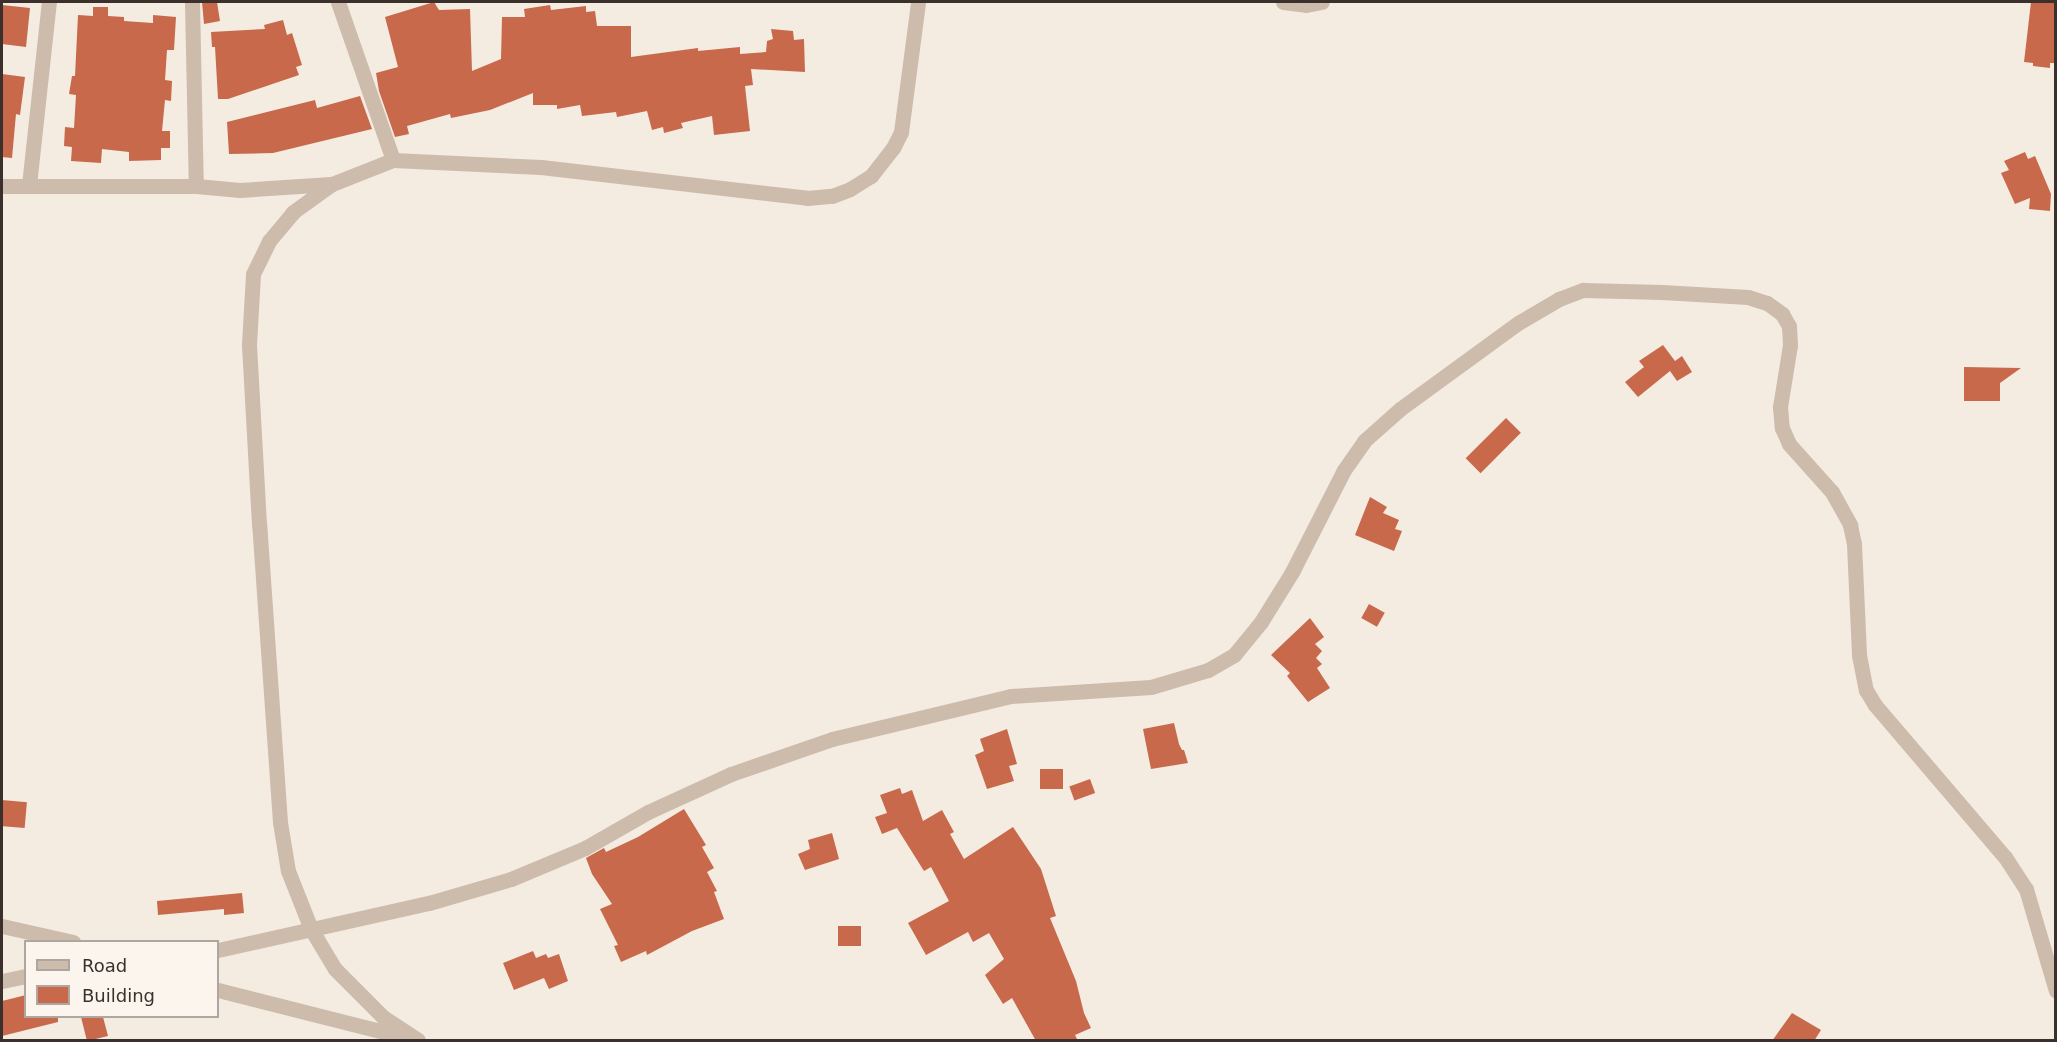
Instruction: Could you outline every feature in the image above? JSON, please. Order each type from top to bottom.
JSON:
[{"type":"street","points":[[29,185],[49,2]]},
{"type":"street","points":[[192,2],[196,186]]},
{"type":"street","points":[[338,2],[393,160]]},
{"type":"street","points":[[417,1040],[383,1017],[335,969],[311,929],[288,871],[280,822],[259,524],[249,344],[253,274],[269,241],[293,212],[332,184],[393,160],[541,167],[807,198],[832,196],[850,189],[871,176],[894,148],[901,132],[918,2]]},
{"type":"street","points":[[1283,2],[1306,5],[1322,2]]},
{"type":"street","points":[[2,186],[196,186],[240,190],[332,184]]},
{"type":"street","points":[[219,950],[429,903],[511,879],[585,848],[648,812],[731,774],[832,739],[1011,696],[1151,687],[1208,670],[1234,655],[1261,622],[1292,572],[1344,470],[1364,441],[1400,409],[1518,323],[1559,300],[1583,290],[1748,297],[1767,303],[1782,314],[1789,326],[1790,345],[1780,407],[1782,428],[1789,444],[1832,492],[1850,525],[1854,544],[1859,655],[1866,690],[1875,705],[2005,857],[2026,889],[2055,991]]},
{"type":"street","points":[[2,926],[64,940]]},
{"type":"street","points":[[2,981],[24,976]]},
{"type":"street","points":[[219,990],[417,1040]]},
{"type":"building","points":[[202,2],[217,2],[220,21],[204,24]]},
{"type":"building","points":[[434,2],[439,10],[470,9],[472,71],[501,59],[502,17],[525,17],[524,9],[550,5],[551,10],[586,6],[586,12],[595,11],[597,26],[631,26],[631,57],[698,48],[698,51],[740,47],[740,54],[766,52],[767,41],[773,39],[771,29],[793,31],[794,40],[804,39],[805,72],[751,69],[753,85],[745,86],[750,131],[714,135],[712,116],[681,123],[683,128],[664,133],[663,127],[652,130],[647,111],[617,117],[616,112],[582,116],[580,105],[557,109],[557,105],[533,105],[533,93],[490,110],[451,118],[450,114],[407,126],[409,134],[395,137],[379,91],[376,73],[398,67],[385,17]]},
{"type":"building","points":[[2031,2],[2055,2],[2055,63],[2050,63],[2050,68],[2033,66],[2033,63],[2024,62]]},
{"type":"building","points":[[2,5],[30,8],[26,47],[2,44]]},
{"type":"building","points":[[93,7],[108,7],[108,16],[124,17],[124,21],[153,23],[153,15],[176,17],[174,50],[167,50],[165,80],[172,81],[171,101],[165,100],[162,131],[170,131],[170,148],[161,148],[161,160],[129,161],[129,152],[102,149],[101,163],[71,161],[72,147],[64,146],[65,127],[74,128],[76,95],[69,94],[72,76],[75,76],[78,15],[93,16]]},
{"type":"building","points":[[283,20],[287,35],[292,33],[302,65],[296,67],[299,75],[228,99],[218,99],[215,47],[212,47],[211,32],[265,29],[264,25]]},
{"type":"building","points":[[2,74],[25,77],[20,115],[16,114],[12,158],[2,157]]},
{"type":"building","points":[[360,96],[372,129],[273,153],[229,154],[227,122],[315,100],[317,108]]},
{"type":"building","points":[[2025,152],[2028,159],[2035,156],[2051,194],[2050,211],[2029,209],[2030,198],[2015,204],[2001,173],[2009,170],[2004,161]]},
{"type":"building","points":[[1663,345],[1675,361],[1682,356],[1692,372],[1677,381],[1670,371],[1638,397],[1625,382],[1644,367],[1639,361]]},
{"type":"building","points":[[1964,367],[2021,368],[2000,383],[2000,401],[1964,401]]},
{"type":"building","points":[[1506,418],[1521,433],[1481,473],[1466,458]]},
{"type":"building","points":[[1370,497],[1387,507],[1383,513],[1399,520],[1395,529],[1402,531],[1394,551],[1355,535]]},
{"type":"building","points":[[1369,604],[1385,613],[1377,627],[1361,618]]},
{"type":"building","points":[[1310,618],[1324,637],[1315,644],[1322,651],[1316,658],[1322,664],[1317,668],[1330,688],[1308,702],[1287,676],[1290,673],[1271,655]]},
{"type":"building","points":[[1174,723],[1179,744],[1184,750],[1188,763],[1151,769],[1143,729]]},
{"type":"building","points":[[1007,729],[1017,764],[1009,766],[1014,781],[987,789],[975,755],[984,751],[980,739]]},
{"type":"building","points":[[1040,769],[1063,769],[1063,789],[1040,789]]},
{"type":"building","points":[[1090,779],[1095,793],[1074,801],[1069,787]]},
{"type":"building","points":[[900,788],[902,794],[912,790],[923,821],[942,810],[954,832],[950,834],[964,859],[1013,827],[1041,869],[1056,916],[1050,918],[1076,981],[1084,1013],[1091,1028],[1075,1035],[1078,1041],[1036,1041],[1012,998],[1003,1004],[985,975],[1004,959],[989,933],[973,942],[968,932],[926,955],[908,923],[949,901],[931,867],[924,871],[897,828],[882,834],[875,817],[887,813],[880,795]]},
{"type":"building","points":[[2,800],[27,802],[25,828],[2,826]]},
{"type":"building","points":[[684,809],[706,845],[702,847],[714,868],[707,872],[717,891],[714,892],[724,919],[692,931],[647,955],[646,951],[621,962],[614,946],[618,945],[600,909],[612,904],[592,874],[586,858],[604,848],[606,852],[638,837]]},
{"type":"building","points":[[832,833],[839,859],[805,870],[798,854],[810,849],[808,840]]},
{"type":"building","points":[[242,893],[244,913],[224,915],[224,909],[158,915],[157,901]]},
{"type":"building","points":[[838,926],[861,926],[861,946],[838,946]]},
{"type":"building","points":[[533,951],[536,958],[546,954],[548,958],[559,954],[568,981],[549,989],[544,978],[514,990],[503,963]]},
{"type":"building","points":[[24,996],[24,1018],[58,1018],[58,1022],[2,1036],[2,1001]]},
{"type":"building","points":[[1792,1013],[1821,1030],[1814,1041],[1772,1041]]},
{"type":"building","points":[[81,1018],[103,1018],[108,1036],[87,1041]]}]
